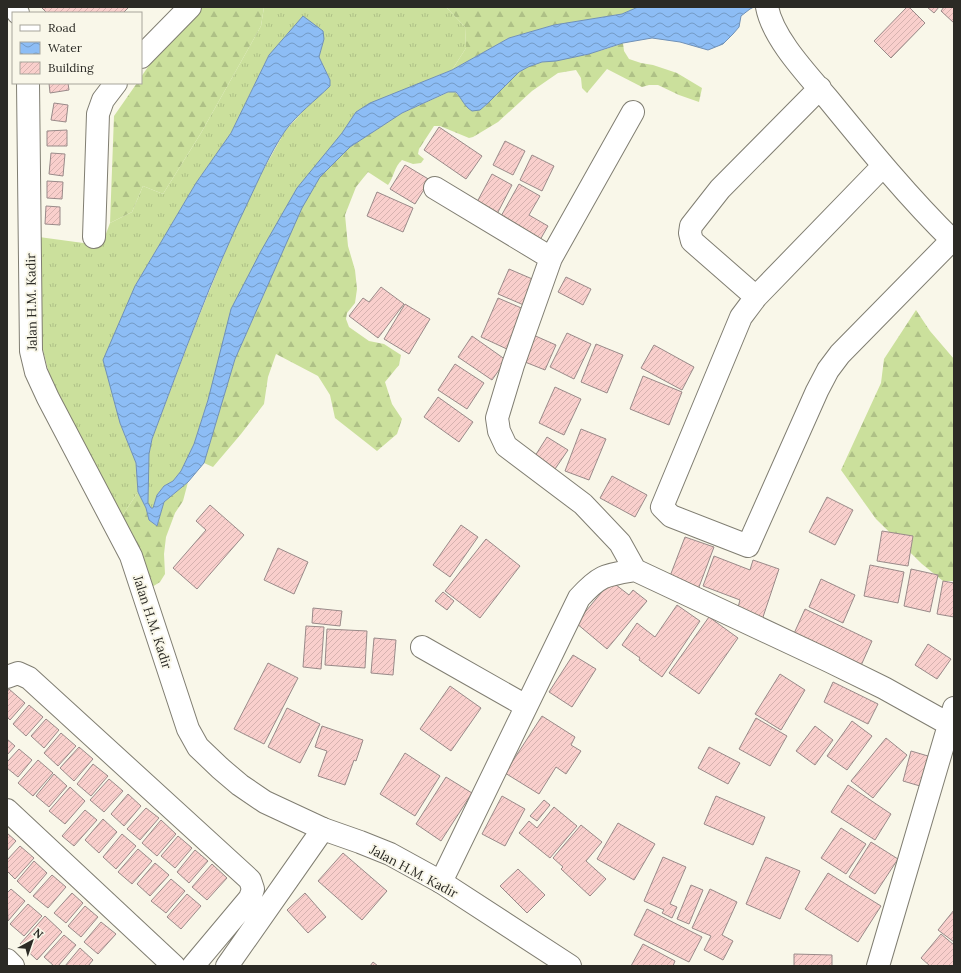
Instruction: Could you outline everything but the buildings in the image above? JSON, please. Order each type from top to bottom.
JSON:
[{"type":"street","points":[[142,56],[190,7]]},
{"type":"street","points":[[767,7],[777,35],[883,166],[953,241],[840,354],[828,370],[748,546],[671,516],[662,507],[741,317],[756,298],[883,166]]},
{"type":"street","name":"Jalan H.M. Kadir","points":[[28,84],[31,351],[36,372],[48,398],[131,556],[188,729],[198,746],[240,785],[265,802],[323,829],[390,854],[441,882],[570,966]]},
{"type":"street","points":[[94,237],[98,114],[102,100],[115,84]]},
{"type":"street","points":[[756,298],[692,241],[690,233],[691,226],[720,189],[820,88]]},
{"type":"street","points":[[634,112],[551,258],[513,365],[498,418],[499,431],[506,446],[583,504],[620,543],[635,570]]},
{"type":"street","points":[[434,188],[551,258]]},
{"type":"street","points":[[441,882],[579,598],[597,580],[608,574],[635,570],[952,720],[878,966]]},
{"type":"street","points":[[422,646],[526,706]]},
{"type":"street","points":[[7,677],[18,672],[29,678],[250,880],[253,889],[250,898],[193,966]]},
{"type":"street","points":[[7,810],[174,966]]},
{"type":"street","points":[[227,966],[323,829]]},
{"type":"street","points":[[7,960],[13,966]]},
{"type":"green space","points":[[202,7],[264,7],[261,26],[201,133],[163,194],[143,186],[132,212],[110,223],[114,116],[136,84],[142,84],[142,76],[152,61]]},
{"type":"green space","points":[[264,7],[446,7],[465,27],[466,48],[452,70],[371,103],[356,112],[342,133],[208,400],[194,444],[181,471],[173,481],[164,486],[157,495],[153,508],[151,508],[148,503],[149,454],[152,439],[191,336],[235,228],[261,174],[285,131],[315,98],[323,93],[330,80],[319,57],[324,39],[269,55],[231,133],[196,183],[135,286],[114,398],[120,423],[136,463],[138,492],[120,519],[75,433],[49,374],[40,338],[39,237],[98,245],[104,239],[110,223],[132,212],[143,186],[163,194],[201,133],[261,26]]},
{"type":"green space","points":[[446,7],[638,7],[622,14],[554,25],[509,38],[452,70],[466,48],[465,27]]},
{"type":"green space","points":[[623,43],[624,51],[629,59],[677,73],[702,88],[699,102],[658,85],[642,87],[607,69],[587,93],[582,88],[581,78],[576,70],[558,73],[532,91],[498,122],[473,137],[469,138],[440,126],[434,126],[419,149],[418,154],[424,159],[421,163],[413,164],[402,160],[397,166],[388,185],[368,172],[356,187],[345,215],[348,246],[355,270],[357,289],[355,303],[347,313],[346,319],[349,327],[369,341],[384,344],[401,355],[399,365],[385,382],[392,404],[402,419],[397,434],[377,451],[335,418],[330,395],[318,376],[276,354],[268,377],[264,404],[213,467],[204,463],[235,359],[302,208],[320,177],[350,147],[402,113],[449,92],[455,92],[462,99],[480,110],[515,75],[528,67],[550,60],[581,56]]},
{"type":"green space","points":[[916,310],[930,331],[954,359],[954,581],[943,581],[922,564],[876,519],[841,470],[881,383],[884,359]]},
{"type":"green space","points":[[188,482],[183,501],[175,513],[166,537],[164,554],[165,574],[160,582],[152,587],[120,519],[138,492],[146,508],[149,520],[157,526],[164,502]]},
{"type":"water","points":[[638,7],[754,7],[741,16],[739,27],[723,44],[708,50],[680,42],[652,38],[623,43],[589,54],[556,61],[542,62],[519,72],[480,110],[472,111],[465,105],[456,92],[448,92],[402,113],[350,147],[320,177],[302,208],[235,359],[204,463],[188,482],[164,502],[157,526],[149,520],[146,508],[138,492],[136,463],[120,423],[103,360],[135,286],[196,183],[231,133],[269,55],[303,16],[323,31],[324,39],[319,57],[330,80],[330,86],[295,119],[285,131],[270,157],[234,231],[197,319],[152,439],[149,454],[148,503],[151,508],[153,508],[157,495],[164,486],[173,481],[181,471],[194,444],[208,400],[231,309],[261,251],[297,188],[342,133],[356,112],[370,103],[452,70],[509,38],[554,25],[622,14]]}]
